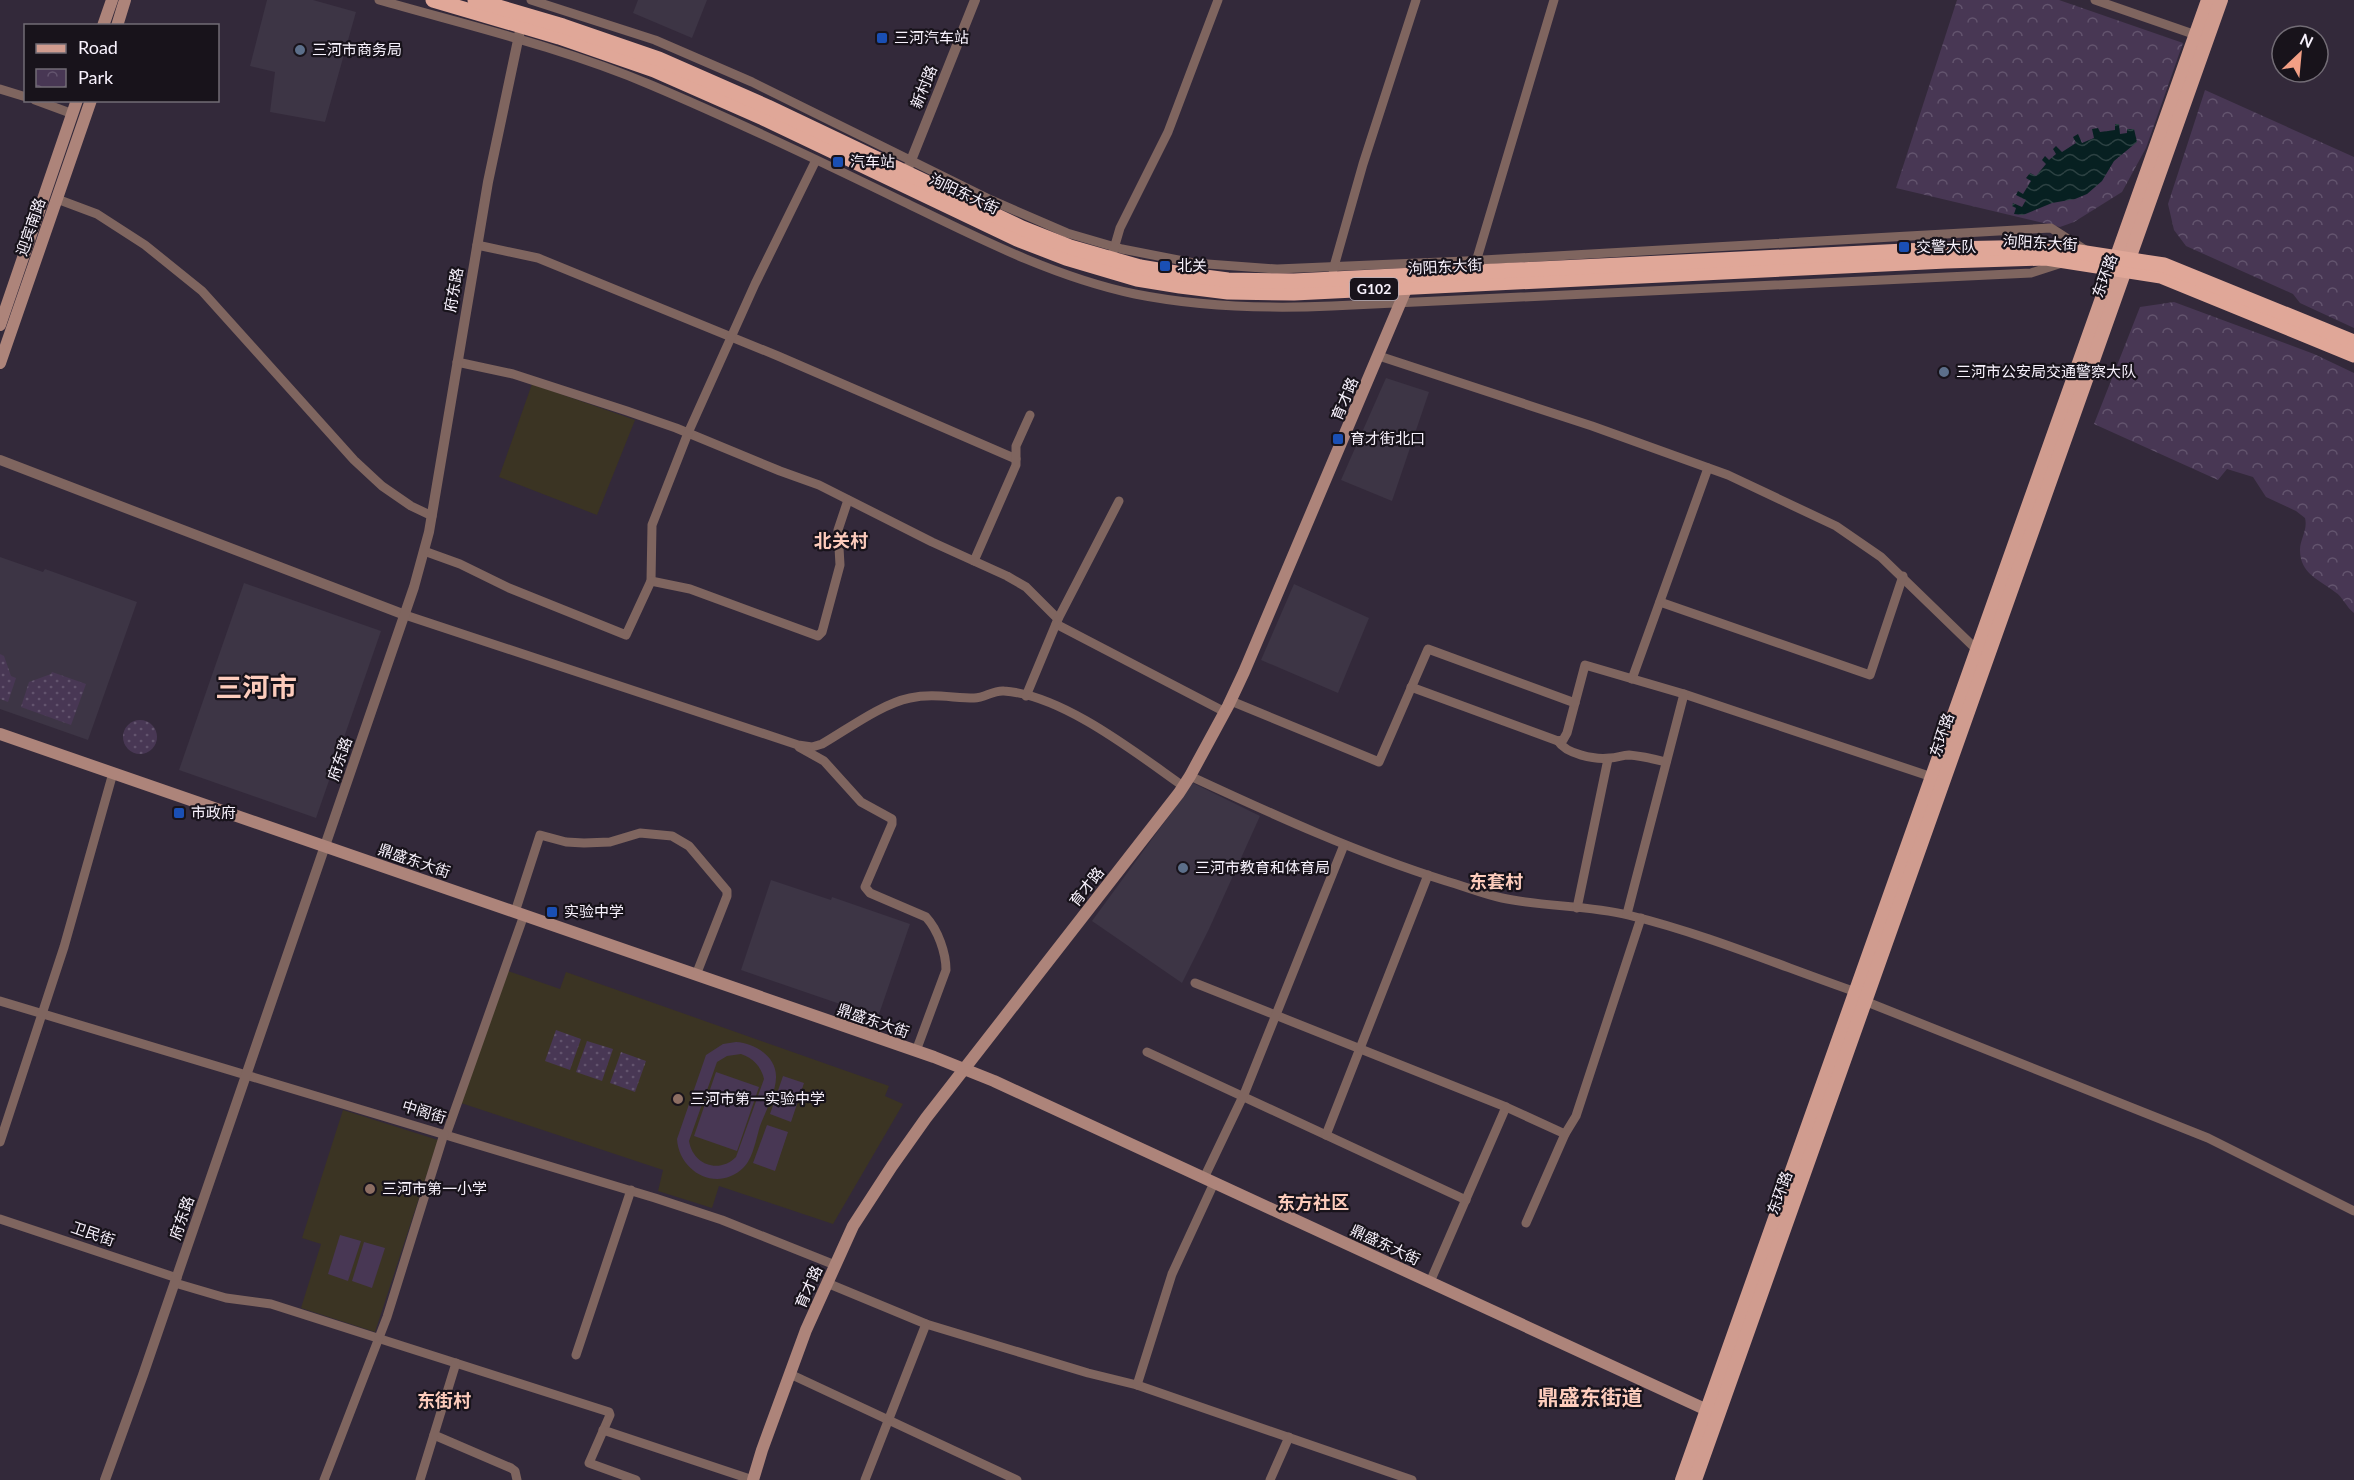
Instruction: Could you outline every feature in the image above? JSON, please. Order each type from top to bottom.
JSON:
[{"type":"highway","name":"泃阳东大街","points":[[433,0],[520,33],[654,70],[763,118],[906,173],[1039,248],[1107,272],[1137,279],[1204,289],[1262,293],[2031,258],[2172,267],[2354,342]]},
{"type":"highway","name":"泃阳东大街","points":[[476,0],[503,4],[659,59],[768,107],[1022,228],[1182,274],[1228,280],[1474,266],[2047,247],[2089,252],[2168,278],[2354,355]]},
{"type":"main road","points":[[104,24],[112,0]]},
{"type":"main road","points":[[118,24],[125,0]]},
{"type":"main road","name":"东环路","points":[[1682,1480],[1859,997],[2121,263],[2208,0]]},
{"type":"main road","name":"东环路","points":[[1695,1480],[1977,650],[2221,0]]},
{"type":"main road","name":"迎宾南路","points":[[0,325],[77,102]]},
{"type":"main road","name":"迎宾南路","points":[[0,363],[90,102]]},
{"type":"main road","name":"育才路","points":[[753,1480],[790,1374],[853,1226],[891,1166],[963,1069],[1186,781],[1228,706],[1407,287]]},
{"type":"main road","name":"鼎盛东大街","points":[[0,734],[963,1069],[1707,1410]]},
{"type":"street","points":[[379,0],[520,33],[648,84],[816,160],[1011,253],[1061,272],[1124,291],[1227,306],[1294,308],[2031,273],[2067,261]]},
{"type":"street","points":[[531,0],[656,40],[752,82],[906,173]]},
{"type":"street","name":"新村路","points":[[906,173],[975,0]]},
{"type":"street","points":[[1112,253],[1120,228],[1168,132],[1218,0]]},
{"type":"street","points":[[1333,273],[1363,164],[1416,0]]},
{"type":"street","points":[[1474,266],[1554,0]]},
{"type":"street","points":[[2095,0],[2196,35]]},
{"type":"street","name":"府东路","points":[[105,1480],[326,846],[405,615],[424,551],[432,516],[477,245],[520,33]]},
{"type":"street","points":[[0,89],[24,96]]},
{"type":"street","points":[[40,102],[73,114]]},
{"type":"street","points":[[424,551],[626,635],[651,581],[652,525],[688,433],[730,337],[816,160]]},
{"type":"street","points":[[57,199],[97,214],[145,245],[202,291],[354,460],[382,486],[411,506],[432,516]]},
{"type":"street","points":[[477,245],[538,258],[1016,459]]},
{"type":"street","points":[[1379,356],[1592,426],[1728,475],[1836,526],[1861,541],[1903,576],[1977,650]]},
{"type":"street","points":[[457,362],[513,374],[627,411],[819,485],[1026,587],[1057,622],[1228,706],[1379,762],[1428,649],[1575,703]]},
{"type":"street","points":[[974,561],[1016,465],[1016,446],[1030,415]]},
{"type":"street","points":[[0,460],[405,615],[798,745],[812,747],[822,744],[892,703],[911,698],[931,695],[975,698],[986,697],[1002,690],[1026,696],[1056,706],[1084,720],[1186,781],[1344,846],[1502,898],[1627,914],[1705,938],[1859,997],[2208,1138],[2354,1211]]},
{"type":"street","points":[[1632,679],[1708,468]]},
{"type":"street","points":[[651,581],[690,589],[818,636],[822,632],[840,565],[837,536],[848,500]]},
{"type":"street","points":[[1026,696],[1057,622],[1119,501]]},
{"type":"street","points":[[1660,602],[1870,675],[1903,576]]},
{"type":"street","points":[[1558,741],[1563,740],[1567,733],[1585,665],[1684,694],[1932,777]]},
{"type":"street","points":[[1411,687],[1558,741],[1563,749],[1575,754],[1608,759],[1631,755],[1666,762]]},
{"type":"street","points":[[1627,914],[1684,694]]},
{"type":"street","points":[[798,745],[806,752],[824,760],[861,802],[892,819],[892,824],[865,887],[870,893],[926,917],[931,922],[945,955],[946,970],[916,1051]]},
{"type":"street","points":[[1576,908],[1608,759]]},
{"type":"street","points":[[0,1142],[64,947],[113,773]]},
{"type":"street","points":[[324,1480],[379,1339],[520,914],[540,835],[566,842],[584,843],[610,842],[640,833],[672,836],[689,846],[727,891],[696,975]]},
{"type":"street","points":[[1137,1385],[1172,1274],[1344,846]]},
{"type":"street","points":[[1326,1135],[1428,875]]},
{"type":"street","points":[[1526,1223],[1565,1134],[1576,1116],[1641,918]]},
{"type":"street","points":[[1195,983],[1506,1107],[1565,1134]]},
{"type":"street","name":"中阁街","points":[[0,1001],[631,1190],[722,1220],[835,1265]]},
{"type":"street","points":[[1147,1052],[1466,1200]]},
{"type":"street","points":[[1430,1282],[1506,1107]]},
{"type":"street","points":[[576,1355],[631,1190]]},
{"type":"street","name":"卫民街","points":[[0,1218],[226,1298],[271,1304],[609,1412],[610,1415],[603,1430]]},
{"type":"street","points":[[827,1284],[926,1324],[1088,1373],[1137,1385],[1412,1480]]},
{"type":"street","points":[[865,1480],[926,1324]]},
{"type":"street","points":[[420,1480],[456,1363]]},
{"type":"street","points":[[790,1374],[1017,1480]]},
{"type":"street","points":[[636,1480],[589,1463],[603,1430],[753,1480]]},
{"type":"street","points":[[434,1435],[511,1468],[515,1471],[517,1480]]},
{"type":"street","points":[[1270,1480],[1289,1437]]},
{"type":"shaded area","name":"三河市商务局","points":[[267,0],[313,0],[356,12],[325,122],[270,112],[275,72],[250,66]]},
{"type":"shaded area","points":[[638,0],[707,0],[692,38],[633,13]]},
{"type":"shaded area","points":[[1386,378],[1429,392],[1392,501],[1341,480]]},
{"type":"shaded area","points":[[532,384],[635,420],[597,515],[499,477]]},
{"type":"shaded area","points":[[0,557],[43,572],[45,569],[137,602],[88,740],[0,709]]},
{"type":"shaded area","points":[[244,583],[381,631],[316,818],[179,770]]},
{"type":"shaded area","points":[[1294,584],[1369,618],[1338,693],[1261,660]]},
{"type":"shaded area","name":"三河市教育和体育局","points":[[1193,783],[1260,816],[1182,983],[1092,921]]},
{"type":"shaded area","points":[[771,880],[831,900],[832,897],[910,924],[878,1017],[741,970]]},
{"type":"shaded area","name":"三河市第一实验中学","points":[[508,971],[560,989],[566,972],[889,1086],[885,1096],[903,1104],[833,1224],[719,1186],[712,1208],[658,1191],[663,1170],[461,1103]]},
{"type":"shaded area","name":"三河市第一小学","points":[[343,1110],[438,1140],[375,1332],[301,1308],[321,1244],[302,1238]]},
{"type":"green space","points":[[1957,0],[2059,0],[2183,43],[2146,148],[2122,192],[2074,222],[2060,227],[1896,188]]},
{"type":"green space","points":[[2205,90],[2354,157],[2354,328],[2300,303],[2293,294],[2186,246],[2174,230],[2168,204]]},
{"type":"green space","points":[[2174,302],[2314,354],[2354,373],[2354,613],[2338,594],[2312,576],[2303,565],[2300,550],[2305,518],[2296,511],[2266,497],[2253,477],[2227,469],[2218,480],[2094,424],[2140,307]]},
{"type":"green space","points":[[0,654],[4,656],[11,676],[16,678],[8,702],[0,699]]},
{"type":"green space","points":[[52,672],[86,684],[71,725],[21,707],[29,682]]},
{"type":"green space","points":[[140,720],[152,725],[157,737],[152,749],[140,754],[128,749],[123,737],[128,725]]},
{"type":"green space","points":[[556,1030],[581,1039],[570,1070],[545,1061]]},
{"type":"green space","points":[[587,1041],[613,1049],[602,1081],[576,1072]]},
{"type":"green space","points":[[743,1043],[764,1052],[773,1064],[776,1083],[752,1154],[746,1164],[733,1175],[722,1179],[711,1179],[692,1169],[684,1161],[677,1139],[706,1055],[723,1044]],"holes":[[[741,1054],[759,1066],[764,1079],[736,1157],[722,1165],[708,1164],[696,1156],[689,1141],[717,1062],[727,1056]]]},
{"type":"green space","points":[[621,1052],[646,1061],[635,1092],[610,1083]]},
{"type":"green space","points":[[716,1072],[759,1087],[737,1151],[694,1136]]},
{"type":"green space","points":[[783,1076],[804,1083],[791,1122],[770,1114]]},
{"type":"green space","points":[[767,1125],[788,1132],[775,1171],[753,1163]]},
{"type":"green space","points":[[340,1235],[361,1241],[348,1281],[328,1274]]},
{"type":"green space","points":[[364,1242],[385,1248],[372,1288],[352,1281]]},
{"type":"water","points":[[2115,124],[2119,124],[2120,134],[2127,133],[2127,129],[2134,129],[2137,142],[2114,161],[2102,181],[2087,194],[2075,199],[2052,203],[2023,215],[2014,214],[2016,208],[2012,206],[2013,203],[2022,207],[2026,200],[2016,195],[2018,191],[2023,194],[2031,181],[2026,178],[2030,173],[2036,176],[2046,164],[2042,160],[2045,156],[2049,160],[2056,154],[2053,149],[2056,146],[2062,152],[2076,143],[2073,137],[2078,134],[2082,143],[2094,138],[2092,129],[2098,128],[2100,132],[2115,130]]},
{"type":"place","name":"三河汽车站","points":[[882,38]]},
{"type":"place","name":"三河市商务局","points":[[300,50]]},
{"type":"place","name":"汽车站","points":[[838,162]]},
{"type":"place","name":"交警大队","points":[[1904,247]]},
{"type":"place","name":"北关","points":[[1165,266]]},
{"type":"place","name":"三河市公安局交通警察大队","points":[[1944,372]]},
{"type":"place","name":"育才街北口","points":[[1338,439]]},
{"type":"place","name":"市政府","points":[[179,813]]},
{"type":"place","name":"三河市教育和体育局","points":[[1183,868]]},
{"type":"place","name":"实验中学","points":[[552,912]]},
{"type":"place","name":"三河市第一实验中学","points":[[678,1099]]},
{"type":"place","name":"三河市第一小学","points":[[370,1189]]},
{"type":"district","name":"北关村","points":[[841,541]]},
{"type":"district","name":"三河市","points":[[256,688]]},
{"type":"district","name":"东套村","points":[[1496,882]]},
{"type":"district","name":"东方社区","points":[[1313,1203]]},
{"type":"district","name":"鼎盛东街道","points":[[1590,1398]]},
{"type":"district","name":"东街村","points":[[444,1401]]}]
